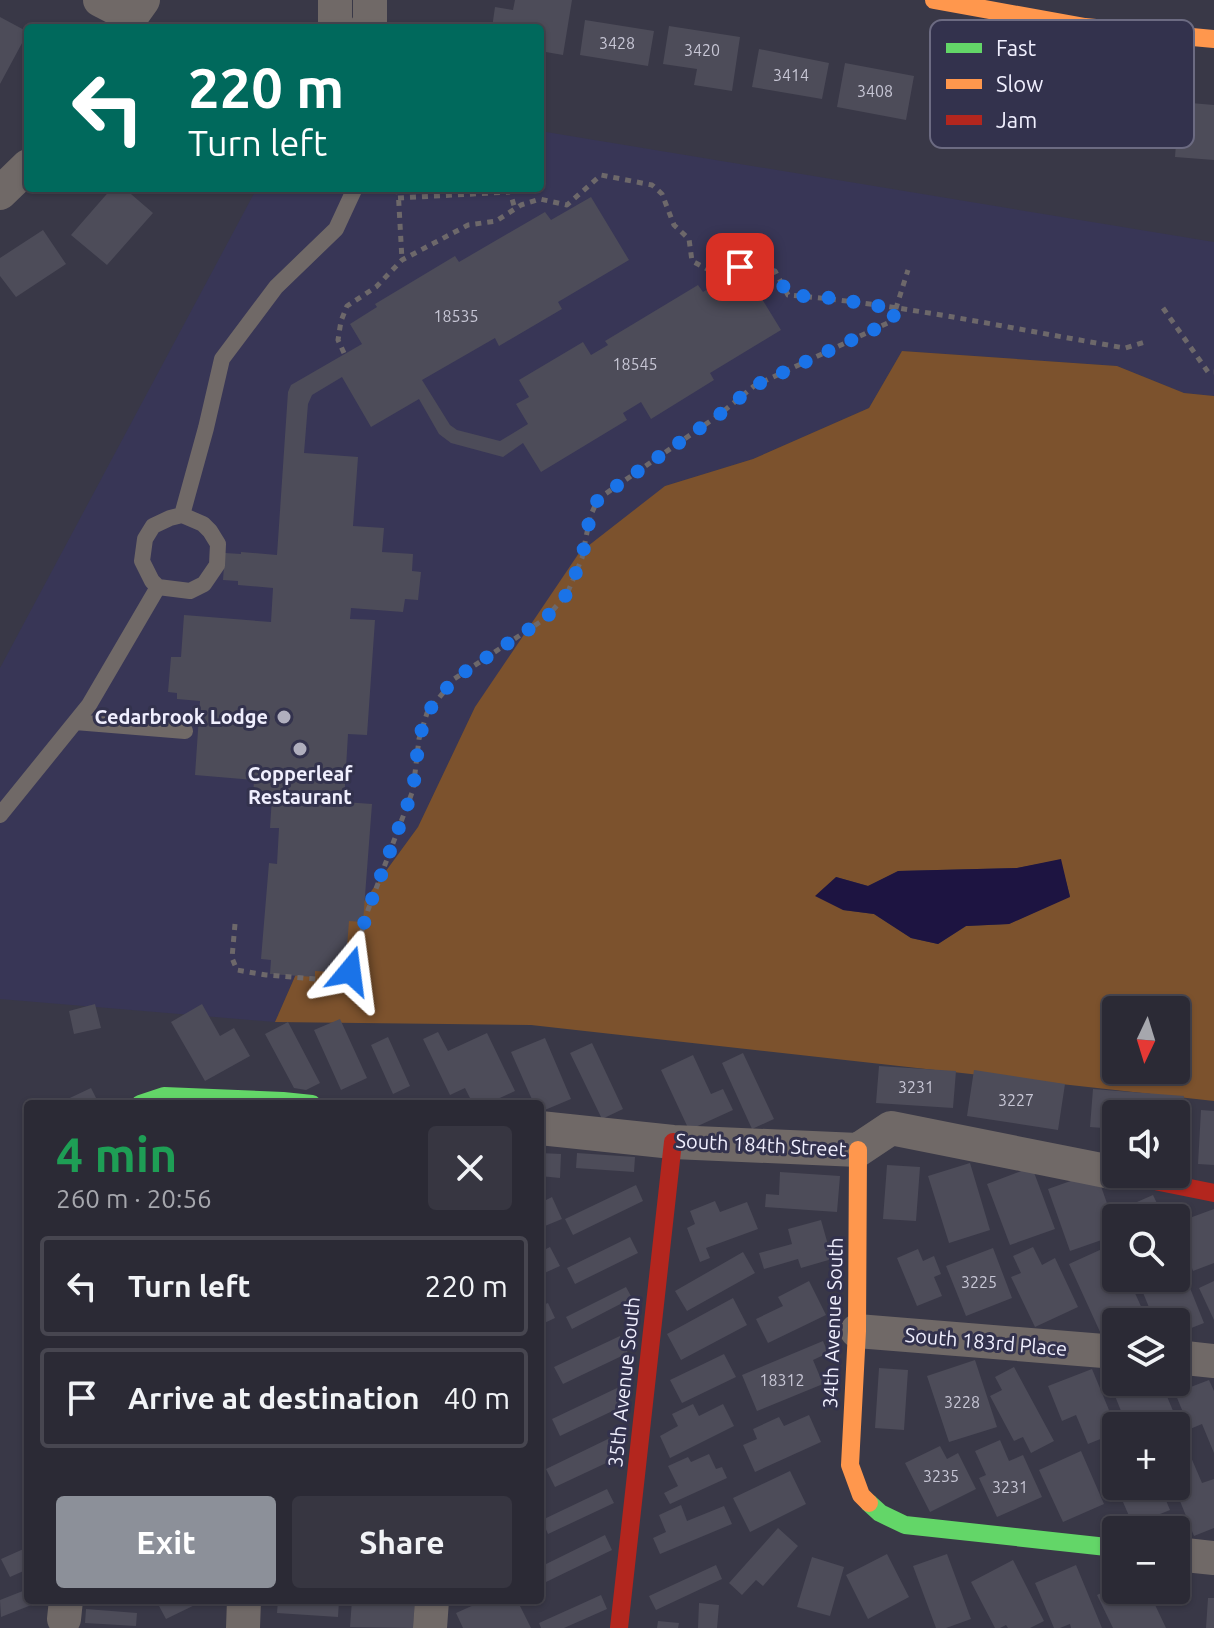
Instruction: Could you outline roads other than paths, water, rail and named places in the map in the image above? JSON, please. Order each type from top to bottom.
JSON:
[{"type":"street","points":[[100,0],[132,15]]},
{"type":"street","points":[[335,0],[336,24]]},
{"type":"street","points":[[369,24],[370,0]]},
{"type":"street","points":[[934,0],[1046,20]]},
{"type":"street","points":[[1194,37],[1214,39]]},
{"type":"street","points":[[0,193],[24,170]]},
{"type":"street","points":[[152,1100],[164,1096],[243,1100]]},
{"type":"street","name":"South 184th Street","points":[[544,1128],[673,1142],[858,1150],[891,1128],[1102,1171]]},
{"type":"street","name":"35th Avenue South","points":[[619,1628],[673,1142]]},
{"type":"street","name":"34th Avenue South","points":[[858,1150],[857,1331],[850,1465],[861,1495],[880,1513],[905,1525],[1102,1546]]},
{"type":"street","name":"South 184th Street","points":[[1189,1188],[1214,1193]]},
{"type":"street","name":"South 183rd Place","points":[[857,1331],[1102,1351]]},
{"type":"street","points":[[1190,1358],[1214,1361]]},
{"type":"street","points":[[1190,1555],[1214,1558]]},
{"type":"street","points":[[243,1628],[244,1604]]},
{"type":"street","points":[[430,1628],[432,1604]]},
{"type":"lane","points":[[182,515],[222,359],[276,287],[336,229],[353,192]]},
{"type":"lane","points":[[182,515],[203,524],[218,544],[217,565],[204,584],[190,591],[158,587],[142,561],[145,539],[153,526],[182,515]]},
{"type":"lane","points":[[0,815],[89,705],[158,587]]},
{"type":"lane","points":[[75,722],[185,731]]},
{"type":"place","name":"Cedarbrook Lodge","points":[[284,717]]},
{"type":"place","name":"Copperleaf Restaurant","points":[[300,749]]}]
